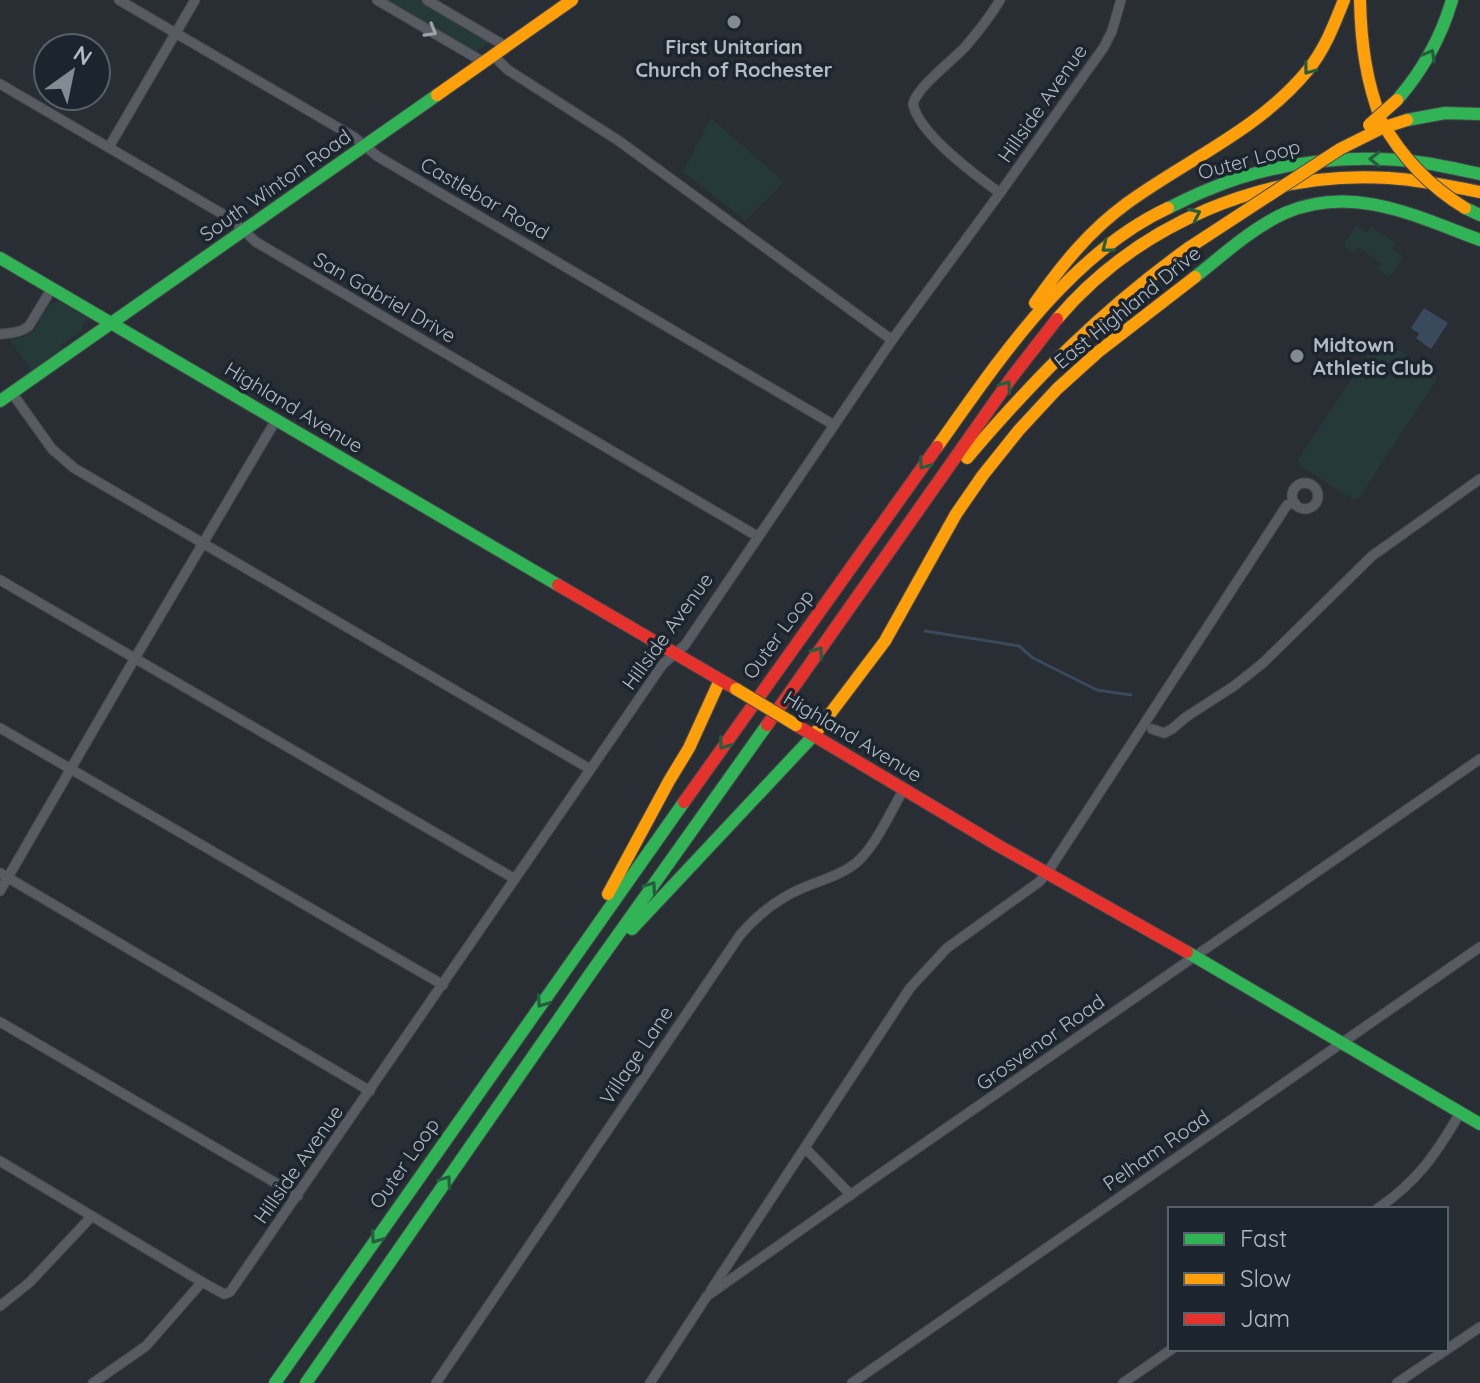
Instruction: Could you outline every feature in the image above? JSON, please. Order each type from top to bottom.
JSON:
[{"type":"main road","name":"South Winton Road","points":[[0,401],[572,0]]},
{"type":"main road","points":[[970,401],[1043,291],[1081,244],[1127,204],[1254,121],[1289,93],[1327,43],[1344,0]]},
{"type":"main road","points":[[1360,0],[1364,67],[1382,122],[1397,148],[1419,174],[1436,189],[1480,215]]},
{"type":"main road","points":[[897,542],[1004,413],[1083,332],[1125,295],[1190,247],[1326,157],[1397,100],[1426,63],[1452,2]]},
{"type":"main road","points":[[1326,157],[1370,133],[1407,120],[1439,114],[1480,114]]},
{"type":"main road","name":"Outer Loop","points":[[275,1383],[970,401],[1028,325],[1071,277],[1133,228],[1159,212],[1188,197],[1264,171],[1326,160],[1374,158],[1445,166],[1480,174]]},
{"type":"main road","name":"Outer Loop","points":[[306,1383],[590,973],[1059,315],[1111,266],[1163,230],[1236,197],[1314,179],[1362,176],[1402,177],[1480,192]]},
{"type":"main road","name":"East Highland Drive","points":[[590,973],[814,735],[885,641],[975,485],[1012,437],[1049,397],[1098,352],[1253,232],[1291,211],[1319,203],[1350,200],[1376,203],[1480,240]]},
{"type":"main road","name":"Highland Avenue","points":[[0,258],[1480,1124]]},
{"type":"main road","points":[[571,961],[689,748],[720,680]]},
{"type":"street","name":"Castlebar Road","points":[[119,0],[366,146],[390,164],[834,425]]},
{"type":"street","points":[[109,147],[195,0]]},
{"type":"street","points":[[377,0],[490,59],[619,141],[892,340]]},
{"type":"street","points":[[427,0],[507,47]]},
{"type":"street","points":[[1000,0],[971,39],[918,93],[913,108],[934,137],[962,164],[1000,193]]},
{"type":"street","name":"Hillside Avenue","points":[[202,1282],[224,1294],[230,1292],[663,664],[685,645],[892,340],[1104,47],[1121,0]]},
{"type":"street","name":"San Gabriel Drive","points":[[0,84],[231,219],[256,242],[757,536]]},
{"type":"street","points":[[0,334],[16,333],[29,326],[52,288]]},
{"type":"street","points":[[12,393],[45,441],[74,468],[590,769]]},
{"type":"street","points":[[0,891],[4,875],[276,420]]},
{"type":"street","points":[[1152,729],[1164,733],[1172,729],[1249,674],[1372,556],[1480,479]]},
{"type":"street","points":[[707,1296],[898,1006],[924,972],[962,936],[1039,882],[1047,873],[1287,505],[1295,503]]},
{"type":"street","points":[[0,580],[515,879]]},
{"type":"street","points":[[0,728],[443,985]]},
{"type":"street","name":"Grosvenor Road","points":[[650,1383],[707,1296],[1480,759]]},
{"type":"street","name":"Village Lane","points":[[436,1383],[740,935],[757,916],[783,897],[854,865],[869,849],[904,789]]},
{"type":"street","points":[[4,875],[370,1091]]},
{"type":"street","name":"Pelham Road","points":[[852,1383],[1480,947]]},
{"type":"street","points":[[0,1022],[298,1196]]},
{"type":"street","points":[[1380,1207],[1402,1191],[1425,1167],[1460,1113]]},
{"type":"street","points":[[805,1148],[851,1195]]},
{"type":"street","points":[[0,1161],[202,1282],[146,1346],[93,1383]]},
{"type":"street","points":[[0,1306],[30,1282],[92,1216]]},
{"type":"street","points":[[1448,1349],[1480,1327]]},
{"type":"street","points":[[1123,1383],[1169,1351]]},
{"type":"street","points":[[1397,1383],[1444,1351]]},
{"type":"shaded area","points":[[384,0],[419,0],[490,42],[474,53]]},
{"type":"shaded area","points":[[711,118],[784,182],[745,220],[683,172]]},
{"type":"shaded area","points":[[1356,226],[1367,233],[1371,227],[1395,243],[1392,249],[1403,256],[1390,277],[1378,269],[1382,263],[1358,247],[1353,253],[1343,246]]},
{"type":"shaded area","points":[[55,302],[88,320],[82,330],[61,345],[63,348],[31,370],[10,340],[34,330],[48,307]]},
{"type":"shaded area","points":[[1383,340],[1435,374],[1437,379],[1359,498],[1353,499],[1299,465],[1298,460],[1377,341]]},
{"type":"water","points":[[1424,308],[1448,323],[1431,349],[1416,338],[1419,334],[1411,328]]},
{"type":"waterway","points":[[925,631],[1019,646],[1033,658],[1097,690],[1131,695]]},
{"type":"traffic: fast","points":[[1397,100],[1430,53],[1452,0]]},
{"type":"traffic: fast","points":[[0,401],[437,95]]},
{"type":"traffic: fast","points":[[1407,120],[1445,113],[1480,114]]},
{"type":"traffic: fast","points":[[1168,208],[1233,180],[1314,162],[1398,160],[1480,174]]},
{"type":"traffic: fast","points":[[1195,277],[1261,226],[1285,213],[1310,205],[1360,202],[1408,213],[1480,240]]},
{"type":"traffic: fast","points":[[1465,208],[1480,215]]},
{"type":"traffic: fast","points":[[0,258],[558,585]]},
{"type":"traffic: fast","points":[[306,1383],[767,725]]},
{"type":"traffic: fast","points":[[632,929],[814,735]]},
{"type":"traffic: fast","points":[[275,1383],[684,802]]},
{"type":"traffic: fast","points":[[1187,952],[1480,1124]]},
{"type":"traffic: slow","points":[[437,95],[572,0]]},
{"type":"traffic: slow","points":[[1035,303],[1076,250],[1113,214],[1245,127],[1289,91],[1319,54],[1344,0]]},
{"type":"traffic: slow","points":[[1360,0],[1365,62],[1382,122]]},
{"type":"traffic: slow","points":[[1369,125],[1397,100]]},
{"type":"traffic: slow","points":[[1190,247],[1340,149],[1382,128],[1407,120]]},
{"type":"traffic: slow","points":[[1382,122],[1418,171],[1465,208]]},
{"type":"traffic: slow","points":[[1057,319],[1089,285],[1125,256],[1206,210],[1250,194],[1296,183],[1342,178],[1401,179],[1480,192]]},
{"type":"traffic: slow","points":[[937,447],[1011,346],[1067,281],[1132,228],[1168,208]]},
{"type":"traffic: slow","points":[[967,458],[1072,345],[1128,295],[1190,247]]},
{"type":"traffic: slow","points":[[814,735],[885,641],[956,514],[1019,430],[1057,389],[1098,352],[1195,277]]},
{"type":"traffic: slow","points":[[608,894],[689,748],[720,680]]},
{"type":"traffic: slow","points":[[736,689],[796,725]]},
{"type":"traffic: jam","points":[[767,725],[1012,377],[1057,319]]},
{"type":"traffic: jam","points":[[684,802],[937,447]]},
{"type":"traffic: jam","points":[[558,585],[736,689]]},
{"type":"traffic: jam","points":[[796,725],[999,846],[1187,952]]},
{"type":"place","name":"First Unitarian Church of Rochester","points":[[734,22]]},
{"type":"place","name":"Midtown Athletic Club","points":[[1297,356]]}]
